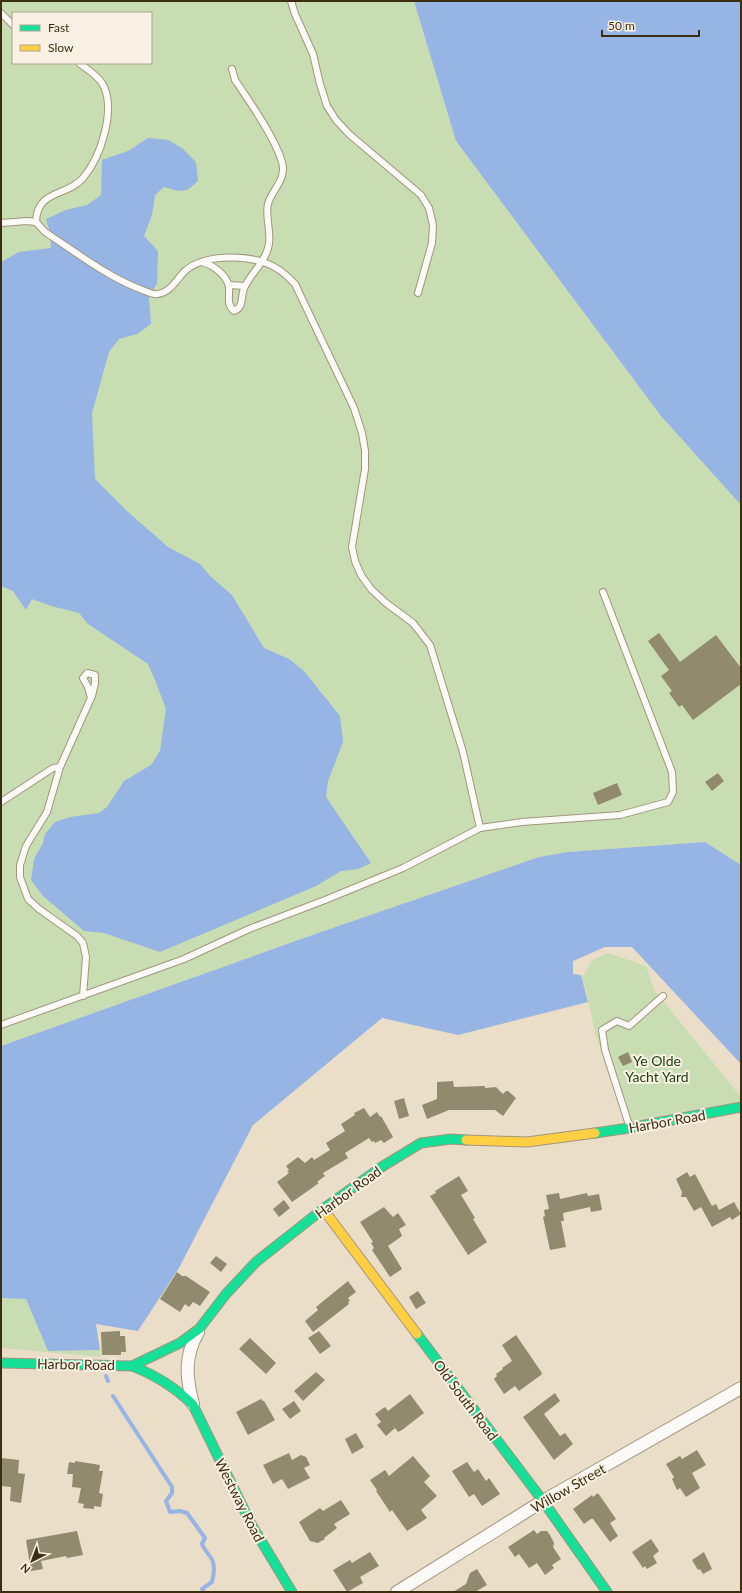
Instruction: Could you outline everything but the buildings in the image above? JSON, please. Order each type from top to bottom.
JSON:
[{"type":"street","name":"Harbor Road","points":[[1,1363],[132,1366],[180,1343],[199,1329],[226,1294],[256,1262],[323,1209],[383,1166],[421,1143],[451,1139],[527,1142],[629,1128],[741,1107]]},
{"type":"street","name":"Old South Road","points":[[323,1209],[543,1502],[607,1592]]},
{"type":"street","name":"Westway Road","points":[[199,1329],[191,1344],[186,1368],[188,1387],[193,1405],[243,1511],[276,1568],[292,1592]]},
{"type":"street","name":"Westway Road","points":[[132,1366],[145,1370],[181,1392],[193,1405]]},
{"type":"street","name":"Willow Street","points":[[397,1592],[543,1502],[741,1388]]},
{"type":"lane","points":[[291,1],[295,14],[314,54],[320,84],[328,106],[336,120],[349,134],[421,195],[429,208],[433,225],[432,242],[418,293]]},
{"type":"lane","points":[[1,13],[12,25]]},
{"type":"lane","points":[[80,64],[93,73],[102,83],[107,98],[109,110],[104,135],[83,178],[41,203],[36,212],[36,222],[45,232],[127,284],[156,294],[167,291],[186,270],[200,262],[214,258],[233,257],[263,262],[286,274],[295,284],[354,408],[362,433],[365,451],[365,469],[352,547],[355,561],[361,575],[371,589],[386,603],[413,623],[430,644],[463,752],[480,828]]},
{"type":"lane","points":[[200,262],[211,265],[223,276],[229,285],[228,302],[230,307],[234,311],[238,309],[241,306],[242,293],[245,286],[263,262],[270,238],[267,206],[283,175],[282,163],[274,145],[235,80],[232,69]]},
{"type":"lane","points":[[1,224],[36,222]]},
{"type":"lane","points":[[229,285],[245,286]]},
{"type":"lane","points":[[1,1025],[184,959],[250,929],[403,868],[480,828],[522,822],[620,815],[668,802],[673,792],[672,772],[603,592]]},
{"type":"lane","points":[[83,996],[86,957],[83,943],[77,936],[39,909],[28,899],[20,877],[20,865],[26,846],[47,812],[60,767],[91,698],[88,687],[83,678],[87,673],[95,675],[92,696]]},
{"type":"lane","points":[[1,802],[53,768],[60,767]]},
{"type":"lane","points":[[629,1128],[605,1050],[602,1030],[617,1021],[629,1026],[663,996]]},
{"type":"green space","points":[[1,1],[414,1],[456,141],[661,416],[741,505],[741,865],[705,842],[568,852],[539,857],[321,932],[1,1046]]},
{"type":"green space","name":"Ye Olde Yacht Yard","points":[[608,953],[646,966],[654,990],[741,1097],[741,1101],[626,1123],[595,1033],[582,978],[592,960]]},
{"type":"green space","points":[[1,1298],[26,1299],[48,1351],[100,1350],[101,1357],[1,1348]]},
{"type":"water","points":[[414,1],[741,1],[741,505],[661,416],[456,141]]},
{"type":"water","points":[[148,138],[168,140],[182,148],[196,162],[198,181],[186,190],[179,191],[164,187],[155,195],[152,215],[144,236],[158,251],[157,283],[149,298],[151,324],[137,334],[119,339],[109,352],[92,413],[95,479],[127,511],[168,547],[200,564],[211,577],[232,595],[264,648],[289,659],[304,671],[340,716],[343,742],[328,781],[326,797],[371,863],[358,869],[341,871],[316,886],[160,952],[104,933],[84,931],[43,896],[31,880],[34,859],[43,843],[45,834],[55,822],[70,817],[99,813],[107,807],[124,781],[151,765],[160,751],[166,709],[155,680],[148,664],[88,624],[79,613],[51,606],[32,599],[26,610],[13,591],[1,586],[1,262],[19,252],[51,248],[50,233],[46,219],[66,210],[87,205],[101,195],[102,160],[128,151]]},
{"type":"water","points":[[705,842],[741,865],[741,1064],[632,947],[605,947],[573,961],[573,974],[581,975],[588,1002],[458,1035],[382,1018],[253,1125],[179,1268],[138,1331],[96,1324],[100,1350],[48,1351],[26,1299],[1,1298],[1,1046],[321,932],[539,857],[568,852]]},
{"type":"waterway","points":[[106,1376],[108,1381]]},
{"type":"waterway","points":[[113,1396],[172,1487],[172,1493],[166,1501],[170,1512],[180,1511],[187,1513],[205,1538],[202,1544],[213,1561],[214,1568],[212,1582],[202,1589],[204,1592]]},
{"type":"traffic: fast","points":[[595,1133],[741,1107]]},
{"type":"traffic: fast","points":[[1,1363],[132,1366],[180,1343],[199,1329],[226,1294],[256,1262],[323,1209],[383,1166],[421,1143],[451,1139],[466,1140]]},
{"type":"traffic: fast","points":[[417,1334],[543,1501],[607,1592]]},
{"type":"traffic: fast","points":[[132,1366],[149,1373],[164,1382],[193,1405],[251,1524],[292,1592]]},
{"type":"traffic: slow","points":[[466,1140],[527,1142],[595,1133]]},
{"type":"traffic: slow","points":[[323,1209],[417,1334]]}]
